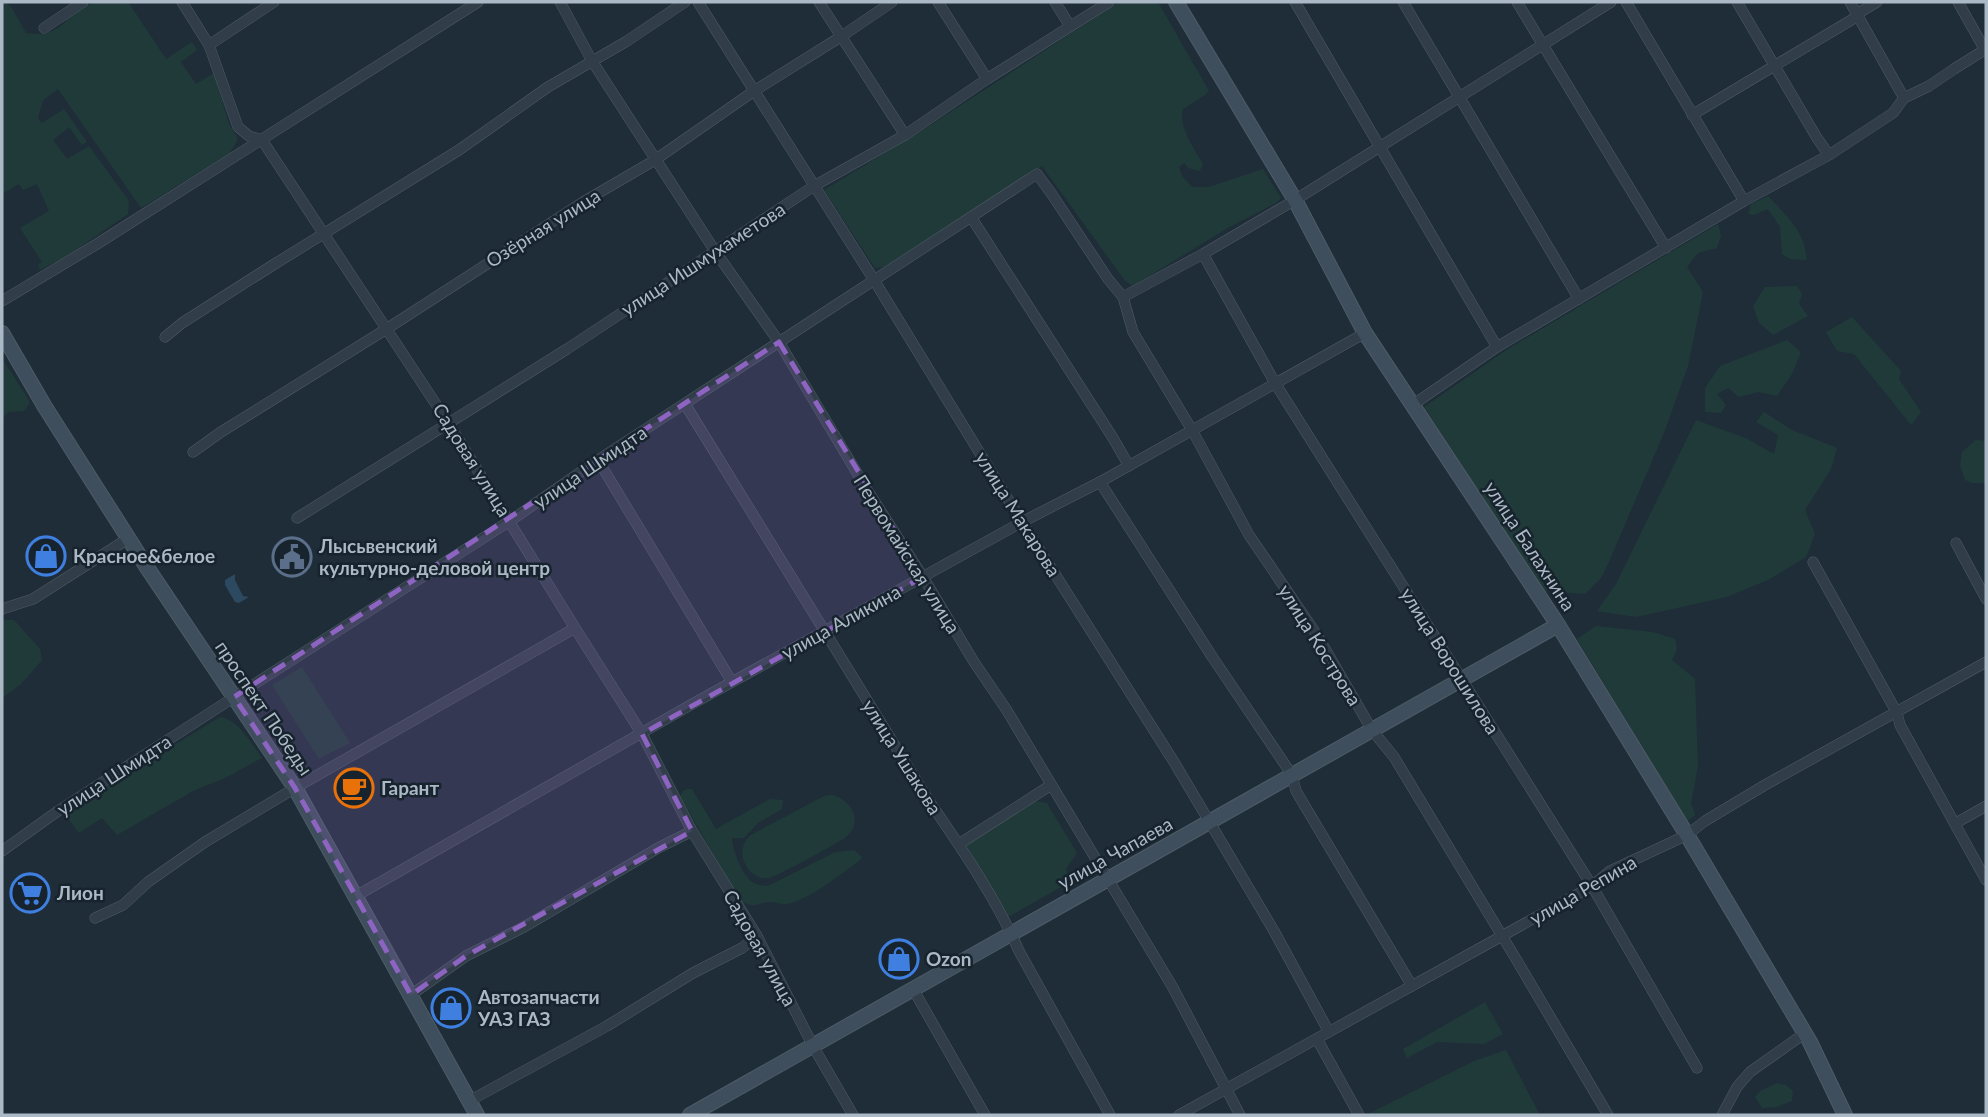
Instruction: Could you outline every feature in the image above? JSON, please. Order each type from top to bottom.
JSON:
[{"type":"street","points":[[44,28],[83,2]]},
{"type":"street","name":"Садовая улица","points":[[182,2],[208,45],[238,127],[249,136],[262,140],[388,328],[510,521],[642,734],[692,831],[757,936],[813,1046],[853,1115]]},
{"type":"street","points":[[208,45],[274,2]]},
{"type":"street","points":[[2,301],[97,244],[478,2]]},
{"type":"street","name":"Первомайская улица","points":[[560,2],[592,61],[715,251],[779,342],[859,477],[979,671],[1006,709],[1172,986],[1240,1115]]},
{"type":"street","points":[[165,337],[182,323],[459,150],[548,88],[627,41],[685,2]]},
{"type":"street","name":"улица Макарова","points":[[698,2],[1210,821],[1329,1032]]},
{"type":"street","points":[[819,2],[905,135]]},
{"type":"street","name":"Озёрная улица","points":[[193,452],[583,202],[655,160],[754,91],[892,2]]},
{"type":"street","points":[[938,2],[987,79]]},
{"type":"street","points":[[1055,2],[1070,26]]},
{"type":"street","name":"улица Ишмухаметова","points":[[297,517],[567,349],[814,186],[905,135],[987,79],[1109,2]]},
{"type":"street","name":"улица Балахнина","points":[[1175,2],[1295,200],[1365,332],[1558,625],[1686,835],[1805,1033],[1845,1115]]},
{"type":"street","points":[[1296,2],[1497,347]]},
{"type":"street","points":[[1403,2],[1579,299]]},
{"type":"street","points":[[1517,2],[1666,248]]},
{"type":"street","points":[[1123,297],[1295,200],[1612,2]]},
{"type":"street","points":[[1626,2],[1744,201]]},
{"type":"street","points":[[1737,2],[1829,155]]},
{"type":"street","points":[[1850,2],[1904,98]]},
{"type":"street","points":[[1692,115],[1877,2]]},
{"type":"street","points":[[1414,404],[1497,347],[1744,201],[1829,155],[1893,113],[1904,98],[1929,86],[1986,50],[1958,2]]},
{"type":"street","name":"улица Шмидта","points":[[2,851],[68,805],[510,521],[598,460],[1037,174]]},
{"type":"street","name":"улица Кострова","points":[[1037,174],[1123,297],[1133,332],[1192,430],[1250,535],[1317,635],[1372,730],[1394,757],[1608,1115]]},
{"type":"street","points":[[971,217],[1129,466]]},
{"type":"street","name":"улица Ворошилова","points":[[1203,254],[1275,383],[1592,886],[1697,1068]]},
{"type":"street","name":"улица Аликина","points":[[356,895],[732,682],[1129,466],[1365,332]]},
{"type":"street","name":"проспект Победы","points":[[2,333],[45,407],[128,538],[295,788],[477,1115]]},
{"type":"street","name":"улица Ушакова","points":[[685,404],[929,801],[959,844],[1012,933],[1019,951],[1110,1115]]},
{"type":"street","points":[[598,460],[732,682]]},
{"type":"street","points":[[1100,482],[1292,775],[1296,791],[1412,986]]},
{"type":"street","points":[[2,609],[33,599],[128,538]]},
{"type":"street","points":[[1956,543],[1986,599]]},
{"type":"street","points":[[1813,562],[1986,880]]},
{"type":"street","name":"улица Чапаева","points":[[690,1115],[1558,625]]},
{"type":"street","points":[[95,918],[123,905],[149,882],[205,842],[575,628]]},
{"type":"street","name":"улица Репина","points":[[1179,1115],[1592,886],[1610,871],[1686,835],[1765,785],[1986,662]]},
{"type":"street","points":[[959,844],[1051,785]]},
{"type":"street","points":[[1956,823],[1986,806]]},
{"type":"street","points":[[411,995],[466,956],[524,927],[657,848],[692,831]]},
{"type":"street","points":[[469,1101],[607,1026],[693,973],[742,948],[757,936]]},
{"type":"street","points":[[913,989],[985,1115]]},
{"type":"street","points":[[1722,1115],[1737,1087],[1751,1072],[1805,1033]]},
{"type":"street","points":[[1317,1039],[1359,1115]]},
{"type":"highlighted area","points":[[779,342],[923,577],[642,734],[692,831],[466,956],[411,995],[295,788],[234,697]]},
{"type":"green space","points":[[2,2],[12,8],[26,33],[36,34],[54,30],[77,10],[89,4],[128,2],[166,59],[192,42],[197,50],[181,62],[196,84],[214,73],[229,124],[238,139],[230,153],[141,208],[58,89],[43,100],[38,118],[42,123],[64,109],[87,142],[82,145],[69,127],[53,140],[67,159],[89,146],[129,201],[128,214],[67,256],[40,270],[38,265],[42,262],[20,228],[49,211],[37,184],[23,190],[19,184],[2,194]]},
{"type":"green space","points":[[1119,2],[1158,2],[1209,91],[1183,109],[1185,130],[1203,164],[1200,171],[1188,168],[1184,163],[1179,167],[1182,176],[1192,187],[1209,187],[1263,169],[1281,198],[1133,286],[1125,281],[1042,166],[884,267],[875,268],[824,190],[926,128]]},
{"type":"green space","points":[[1768,196],[1799,233],[1806,260],[1790,259],[1782,254],[1780,227],[1768,209],[1753,215],[1748,214],[1751,204]]},
{"type":"green space","points":[[1718,224],[1721,236],[1717,248],[1698,253],[1687,267],[1703,292],[1688,366],[1664,433],[1609,562],[1601,578],[1585,594],[1544,591],[1424,407],[1508,349]]},
{"type":"green space","points":[[1797,286],[1802,294],[1799,304],[1808,316],[1773,335],[1759,323],[1753,306],[1765,287]]},
{"type":"green space","points":[[1852,317],[1901,371],[1899,379],[1921,412],[1911,425],[1854,354],[1837,351],[1826,332]]},
{"type":"green space","points":[[1787,340],[1801,352],[1792,374],[1777,396],[1758,392],[1739,397],[1728,388],[1717,394],[1726,405],[1721,413],[1705,412],[1705,388],[1720,366]]},
{"type":"green space","points":[[2,358],[30,402],[24,411],[8,412],[2,419]]},
{"type":"green space","points":[[1764,412],[1792,430],[1837,448],[1831,469],[1805,510],[1815,534],[1806,557],[1768,580],[1727,597],[1636,617],[1597,611],[1616,584],[1696,420],[1748,439],[1774,454],[1778,435],[1756,422]]},
{"type":"green space","points":[[1976,440],[1986,441],[1986,483],[1965,480],[1960,466],[1962,452]]},
{"type":"green space","points":[[2,620],[14,620],[40,649],[42,660],[20,685],[2,698]]},
{"type":"green space","points":[[1596,626],[1653,632],[1675,639],[1677,649],[1672,660],[1695,679],[1698,766],[1691,803],[1695,815],[1687,821],[1577,639]]},
{"type":"green space","points":[[302,667],[350,743],[319,759],[272,685]]},
{"type":"green space","points":[[220,717],[239,727],[262,758],[193,791],[117,835],[102,818],[79,833],[67,817],[76,805]]},
{"type":"green space","points":[[687,789],[692,789],[716,829],[770,799],[783,800],[782,809],[758,823],[744,838],[732,838],[741,867],[748,878],[757,884],[768,886],[835,852],[854,850],[862,857],[824,886],[796,902],[752,905],[745,903],[739,900],[680,796]]},
{"type":"green space","points":[[824,796],[839,797],[853,811],[854,823],[847,836],[809,859],[769,878],[761,878],[750,871],[742,854],[749,836]]},
{"type":"green space","points":[[1034,801],[1047,803],[1077,853],[1066,869],[1070,882],[1008,917],[965,843]]},
{"type":"green space","points":[[1485,1002],[1503,1034],[1484,1044],[1437,1042],[1407,1058],[1403,1049]]},
{"type":"green space","points":[[1506,1050],[1540,1115],[1368,1114],[1474,1061]]},
{"type":"green space","points":[[1777,1083],[1786,1085],[1793,1091],[1792,1101],[1776,1107],[1762,1108],[1755,1097],[1760,1091]]},
{"type":"water","points":[[235,574],[243,596],[249,597],[239,603],[235,602],[225,585],[225,580]]},
{"type":"place","name":"Красное&белое","points":[[46,556]]},
{"type":"place","name":"Лысьвенский культурно-деловой центр","points":[[292,557]]},
{"type":"place","name":"Гарант","points":[[354,788]]},
{"type":"place","name":"Лион","points":[[30,893]]},
{"type":"place","name":"Ozon","points":[[899,959]]},
{"type":"place","name":"Автозапчасти УАЗ ГАЗ","points":[[451,1008]]}]
